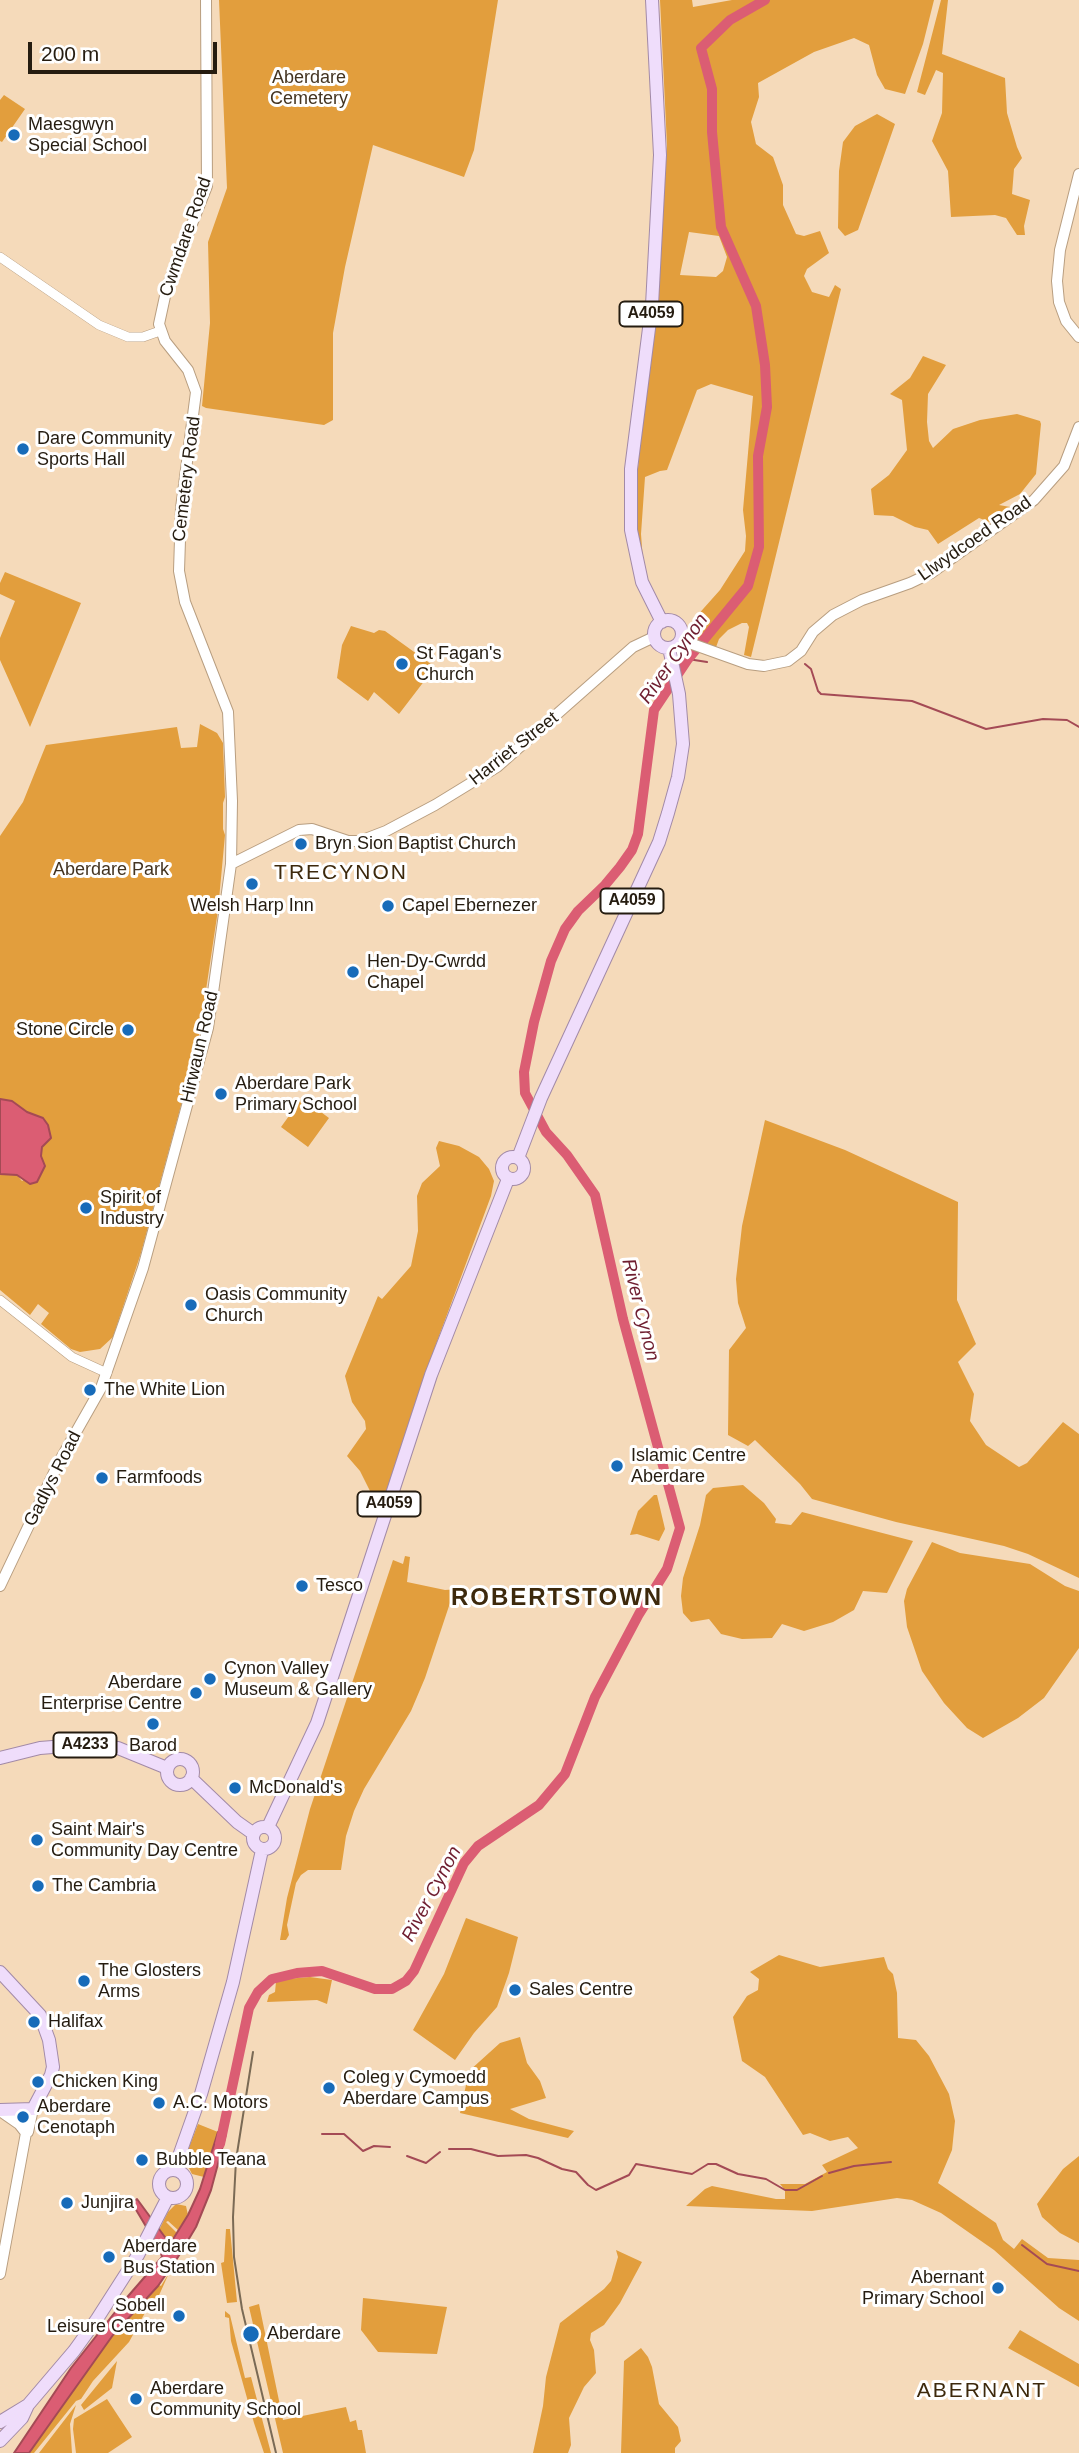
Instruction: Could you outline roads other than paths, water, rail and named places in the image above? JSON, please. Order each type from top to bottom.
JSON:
[{"type":"main road","name":"Cwmdare Road","points":[[160,331],[167,286],[208,186],[206,0]]},
{"type":"main road","name":"A4059","points":[[652,0],[660,155],[652,305],[631,469],[631,530],[642,582],[662,622]]},
{"type":"main road","points":[[1079,174],[1060,250],[1057,281],[1059,302],[1066,320],[1079,337]]},
{"type":"main road","name":"Cemetery Road","points":[[160,331],[188,370],[196,392],[181,508],[179,571],[185,602],[228,712]]},
{"type":"main road","name":"Llwydcoed Road","points":[[685,642],[748,664],[773,665],[789,661],[801,651],[813,632],[833,615],[862,600],[931,573],[1034,499],[1064,466],[1079,427]]},
{"type":"main road","points":[[671,621],[678,626],[685,642],[669,648],[661,646],[654,637],[656,628],[662,622],[671,621]]},
{"type":"main road","name":"Harriet Street","points":[[231,864],[299,830],[312,829],[348,841],[360,841],[435,806],[497,767],[633,648],[654,637]]},
{"type":"main road","name":"A4059","points":[[268,1827],[317,1723],[431,1375],[508,1179],[516,1179],[522,1175],[523,1164],[518,1158],[531,1122],[659,842],[678,777],[683,744],[679,694],[669,648]]},
{"type":"main road","name":"Hirwaun Road","points":[[107,1373],[143,1268],[205,1040],[231,864],[232,801],[228,712]]},
{"type":"main road","name":"Gadlys Road","points":[[0,1586],[107,1373]]},
{"type":"main road","name":"A4233","points":[[0,1758],[40,1748],[78,1745],[118,1748],[167,1768]]},
{"type":"main road","points":[[176,1759],[185,1760],[193,1770],[191,1778],[185,1784],[173,1783],[167,1768],[176,1759]]},
{"type":"main road","points":[[191,1778],[237,1822],[254,1834]]},
{"type":"main road","points":[[268,1827],[274,1832],[276,1839],[270,1849],[262,1850],[255,1845],[254,1834],[258,1829],[268,1827]]},
{"type":"main road","points":[[176,2170],[233,1982],[262,1850]]},
{"type":"main road","points":[[0,1972],[40,2015],[52,2057],[51,2075],[33,2109],[26,2133],[0,2274]]},
{"type":"main road","points":[[0,2110],[33,2109]]},
{"type":"main road","points":[[0,2110],[19,2124],[26,2133]]},
{"type":"main road","points":[[176,2170],[186,2177],[187,2189],[179,2197],[168,2197],[161,2191],[159,2182],[163,2174],[176,2170]]},
{"type":"main road","points":[[0,2441],[22,2418],[28,2405],[74,2351],[138,2255],[168,2197]]},
{"type":"main road","points":[[0,2422],[28,2405]]},
{"type":"street","points":[[0,257],[99,325],[128,337],[143,337],[160,331]]},
{"type":"street","points":[[0,1300],[72,1357],[107,1373]]},
{"type":"waterway","name":"River Cynon","points":[[220,2144],[249,2008],[258,1992],[272,1979],[322,1971],[375,1989],[392,1989],[406,1981],[414,1971],[464,1863],[478,1846],[539,1805],[565,1774],[595,1697],[639,1614],[667,1569],[680,1528],[623,1319],[595,1195],[567,1155],[546,1132],[525,1093],[524,1072],[534,1022],[551,961],[565,929],[578,911],[620,867],[632,850],[638,834],[654,710],[688,659],[748,586],[759,547],[758,456],[767,407],[765,365],[756,306],[721,227],[712,132],[712,89],[701,48],[730,20],[765,0]]},
{"type":"waterway","points":[[688,659],[707,662]]},
{"type":"waterway","points":[[805,664],[811,669],[821,694],[912,701],[986,729],[1043,719],[1067,720],[1079,727]]},
{"type":"waterway","points":[[322,2134],[344,2134],[363,2151],[374,2146],[390,2147]]},
{"type":"waterway","points":[[449,2149],[471,2149],[498,2156],[526,2155],[538,2158],[576,2172],[596,2190],[629,2175],[636,2164],[692,2174],[708,2164],[716,2164],[738,2174],[766,2179],[785,2190],[797,2190],[822,2176]]},
{"type":"waterway","points":[[407,2156],[426,2163],[440,2152]]},
{"type":"waterway","points":[[829,2173],[854,2166],[891,2162]]},
{"type":"waterway","points":[[1022,2245],[1047,2264],[1079,2271]]},
{"type":"railway","points":[[253,2052],[236,2160],[234,2257],[242,2309],[276,2453]]},
{"type":"place","name":"Maesgwyn Special School","points":[[14,135]]},
{"type":"place","name":"Dare Community Sports Hall","points":[[23,449]]},
{"type":"place","name":"St Fagan's Church","points":[[402,664]]},
{"type":"place","name":"Bryn Sion Baptist Church","points":[[301,844]]},
{"type":"place","name":"Welsh Harp Inn","points":[[252,884]]},
{"type":"place","name":"Capel Ebernezer","points":[[388,906]]},
{"type":"place","name":"Hen-Dy-Cwrdd Chapel","points":[[353,972]]},
{"type":"place","name":"Stone Circle","points":[[128,1030]]},
{"type":"place","name":"Aberdare Park Primary School","points":[[221,1094]]},
{"type":"place","name":"Spirit of Industry","points":[[86,1208]]},
{"type":"place","name":"Oasis Community Church","points":[[191,1305]]},
{"type":"place","name":"The White Lion","points":[[90,1390]]},
{"type":"place","name":"Islamic Centre Aberdare","points":[[617,1466]]},
{"type":"place","name":"Farmfoods","points":[[102,1478]]},
{"type":"place","name":"Tesco","points":[[302,1586]]},
{"type":"place","name":"Cynon Valley Museum & Gallery","points":[[210,1679]]},
{"type":"place","name":"Aberdare Enterprise Centre","points":[[196,1693]]},
{"type":"place","name":"Barod","points":[[153,1724]]},
{"type":"place","name":"McDonald's","points":[[235,1788]]},
{"type":"place","name":"Saint Mair's Community Day Centre","points":[[37,1840]]},
{"type":"place","name":"The Cambria","points":[[38,1886]]},
{"type":"place","name":"The Glosters Arms","points":[[84,1981]]},
{"type":"place","name":"Sales Centre","points":[[515,1990]]},
{"type":"place","name":"Halifax","points":[[34,2022]]},
{"type":"place","name":"Chicken King","points":[[38,2082]]},
{"type":"place","name":"Coleg y Cymoedd Aberdare Campus","points":[[329,2088]]},
{"type":"place","name":"A.C. Motors","points":[[159,2103]]},
{"type":"place","name":"Aberdare Cenotaph","points":[[23,2117]]},
{"type":"place","name":"Bubble Teana","points":[[142,2160]]},
{"type":"place","name":"Junjira","points":[[67,2203]]},
{"type":"place","name":"Aberdare Bus Station","points":[[109,2257]]},
{"type":"place","name":"Abernant Primary School","points":[[998,2288]]},
{"type":"place","name":"Sobell Leisure Centre","points":[[179,2316]]},
{"type":"place","name":"Aberdare","points":[[251,2334]]},
{"type":"place","name":"Aberdare Community School","points":[[136,2399]]},
{"type":"district","name":"TRECYNON","points":[[341,873]]},
{"type":"district","name":"ROBERTSTOWN","points":[[557,1598]]},
{"type":"district","name":"ABERNANT","points":[[982,2391]]},
{"type":"park label","name":"Aberdare Cemetery","points":[[309,88]]},
{"type":"park label","name":"Aberdare Park","points":[[111,870]]}]
